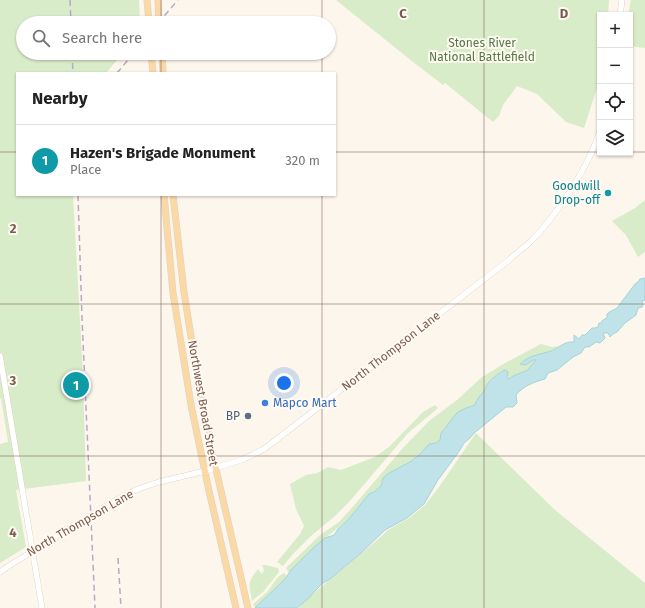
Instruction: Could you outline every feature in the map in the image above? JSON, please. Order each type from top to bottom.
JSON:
[{"type":"main road","points":[[147,0],[148,15],[159,14],[158,0]]},
{"type":"main road","points":[[620,12],[622,0]]},
{"type":"main road","points":[[152,60],[153,72]]},
{"type":"main road","points":[[162,60],[163,72]]},
{"type":"main road","name":"North Thompson Lane","points":[[0,572],[116,500],[159,482],[205,471],[244,459],[264,449],[529,243],[570,192],[597,139]]},
{"type":"main road","name":"Northwest Broad Street","points":[[164,196],[173,293],[191,406],[236,608]]},
{"type":"main road","name":"Northwest Broad Street","points":[[173,196],[184,292],[203,413],[248,608]]},
{"type":"main road","points":[[166,225],[176,224]]},
{"type":"main road","points":[[173,293],[184,292]]},
{"type":"main road","points":[[180,337],[190,335]]},
{"type":"main road","points":[[0,356],[42,608]]},
{"type":"green space","points":[[0,0],[139,0],[140,16],[16,16],[16,60],[117,60],[107,72],[16,72],[16,196],[73,196],[83,374],[86,481],[16,490],[26,547],[0,563],[0,444],[8,442],[1,398],[0,399]]},
{"type":"green space","name":"Stones River National Battlefield","points":[[336,0],[609,0],[608,12],[597,12],[597,88],[584,128],[566,122],[537,94],[517,86],[503,105],[499,116],[493,122],[445,83],[443,85]]},
{"type":"green space","points":[[631,0],[645,0],[645,48],[633,46],[633,12],[629,12]]},
{"type":"green space","points":[[645,200],[645,252],[638,257],[626,235],[612,221],[635,208]]},
{"type":"green space","points":[[541,344],[552,347],[559,346],[520,363],[537,359],[528,370],[513,376],[510,379],[507,377],[508,372],[501,371],[491,379],[475,405],[469,407],[456,416],[441,433],[440,440],[429,445],[410,462],[389,473],[383,478],[381,486],[369,494],[348,520],[315,546],[289,573],[286,568],[320,535],[339,522],[402,449],[429,421],[457,400],[482,377]]},
{"type":"green space","points":[[435,405],[438,408],[408,433],[349,502],[335,516],[312,535],[283,566],[277,562],[300,534],[304,526],[296,509],[290,484],[306,475],[317,473],[328,467],[341,470],[375,457],[389,447],[423,412]]},
{"type":"green space","points":[[476,433],[555,510],[645,583],[645,608],[298,608],[388,530],[409,518],[425,505]]},
{"type":"green space","points":[[262,565],[278,568],[279,572],[263,592],[252,601],[250,581],[258,569],[262,574],[264,570]]},
{"type":"green space","points":[[284,573],[287,576],[285,579],[255,608],[253,604],[267,592],[278,577]]},
{"type":"water","points":[[645,278],[645,300],[642,301],[643,305],[642,307],[638,308],[636,315],[610,337],[608,333],[603,333],[605,338],[600,343],[596,342],[589,347],[585,347],[581,353],[573,357],[557,370],[548,373],[545,379],[522,389],[516,395],[517,403],[513,407],[506,407],[464,443],[438,480],[424,504],[407,518],[385,530],[361,553],[323,583],[297,608],[255,608],[285,579],[291,570],[315,546],[325,538],[334,535],[369,494],[381,486],[383,478],[389,473],[410,462],[429,444],[436,443],[440,440],[441,433],[455,415],[461,410],[475,405],[492,379],[505,370],[508,372],[507,377],[509,379],[528,370],[536,360],[533,360],[526,365],[520,364],[524,360],[551,351],[564,344],[574,342],[574,335],[579,339],[592,328],[598,327],[599,323],[607,318],[607,314],[609,312],[617,308],[635,284],[640,279]]},
{"type":"railway","points":[[70,0],[71,16]]},
{"type":"railway","points":[[164,16],[178,0]]},
{"type":"railway","points":[[72,60],[73,72]]},
{"type":"railway","points":[[118,72],[128,60]]},
{"type":"railway","points":[[78,196],[95,608]]},
{"type":"railway","points":[[118,558],[121,608]]},
{"type":"place","name":"Goodwill Drop-off","points":[[608,193]]},
{"type":"place","name":"Hazen's Brigade Monument","points":[[76,385]]},
{"type":"place","name":"Mapco Mart","points":[[265,403]]},
{"type":"place","name":"BP","points":[[248,416]]}]
